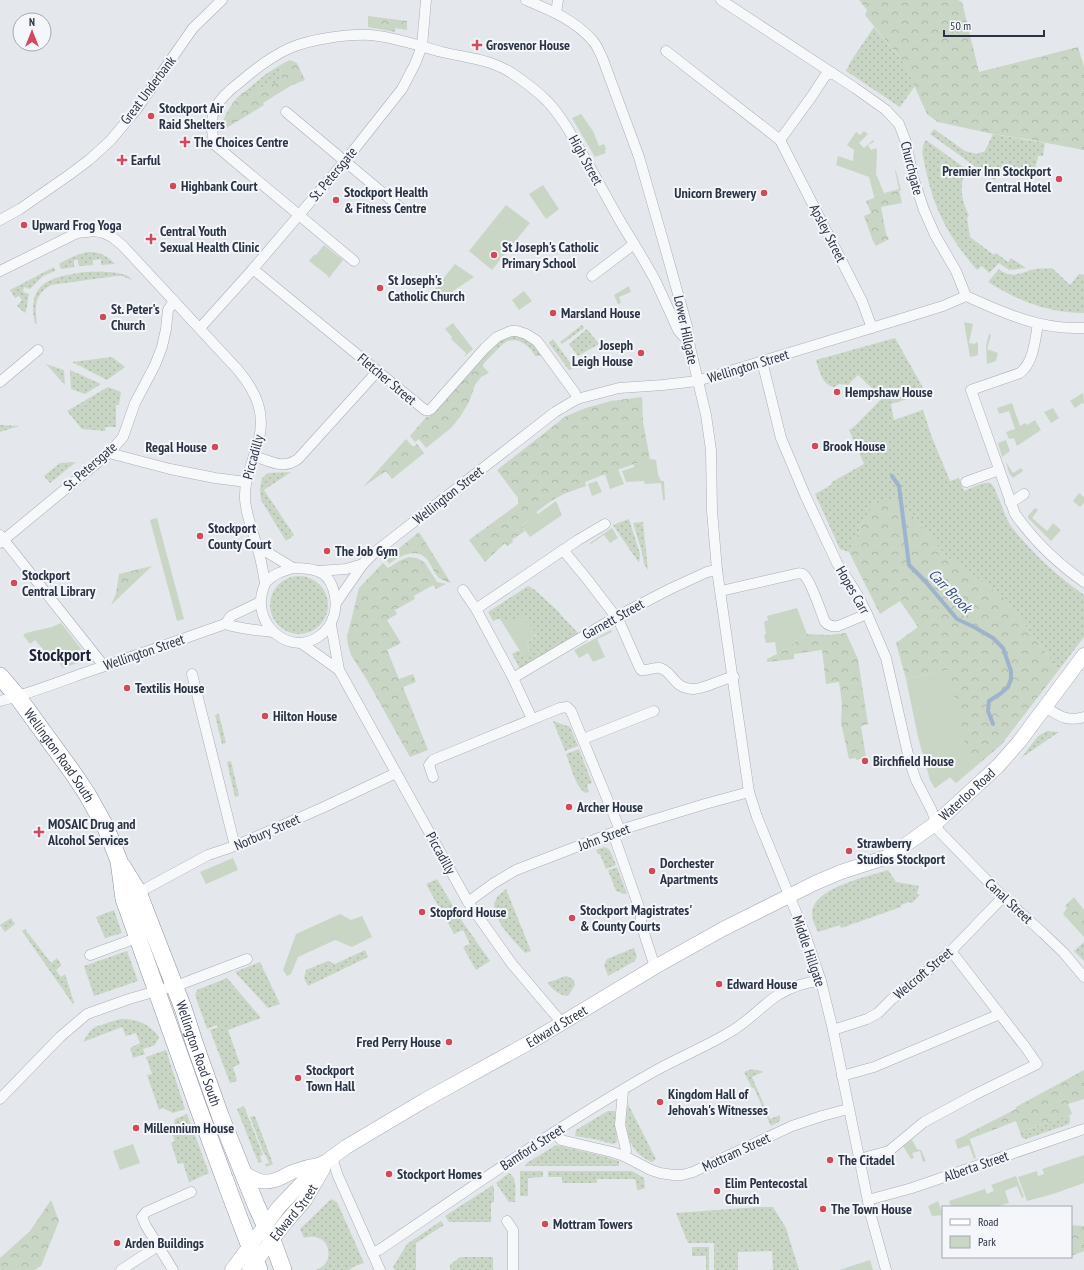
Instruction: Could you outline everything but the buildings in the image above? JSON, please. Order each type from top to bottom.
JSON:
[{"type":"highway","name":"Wellington Road South","points":[[0,676],[17,696],[87,794],[106,828],[119,861],[138,892],[157,991],[254,1262]]},
{"type":"highway","name":"Wellington Road South","points":[[119,861],[124,899],[175,985],[221,1118],[283,1270]]},
{"type":"main road","name":"Waterloo Road","points":[[789,896],[841,872],[884,858],[900,849],[936,823],[998,766],[1019,742],[1084,655]]},
{"type":"main road","name":"Edward Street","points":[[254,1262],[265,1225],[279,1207],[326,1161],[346,1147],[562,1023],[655,967],[723,929],[789,896]]},
{"type":"main road","name":"Edward Street","points":[[254,1262],[305,1200],[326,1161]]},
{"type":"main road","points":[[243,1173],[260,1181],[268,1182],[294,1171],[326,1161]]},
{"type":"main road","points":[[232,1270],[254,1262]]},
{"type":"street","name":"Great Underbank","points":[[0,220],[20,209],[69,175],[89,160],[110,141],[136,110],[193,28],[222,0]]},
{"type":"street","name":"St. Petersgate","points":[[200,328],[253,269],[345,161],[402,88],[416,64],[422,46],[426,0]]},
{"type":"street","name":"Lower Hillgate","points":[[526,0],[556,13],[578,27],[596,45],[602,57],[642,167],[680,298],[687,326],[697,381],[706,415],[711,450],[712,511],[717,570],[734,677]]},
{"type":"street","points":[[556,13],[558,0]]},
{"type":"street","name":"Churchgate","points":[[721,0],[878,104],[899,124],[906,142],[913,177],[924,210],[935,235],[956,271],[966,296]]},
{"type":"street","name":"High Street","points":[[299,215],[215,145],[212,135],[211,121],[213,112],[231,88],[276,55],[290,48],[306,43],[331,38],[371,35],[395,39],[482,60],[512,73],[531,87],[547,102],[570,131],[657,284],[678,330],[689,341]]},
{"type":"street","points":[[666,51],[780,140],[825,76],[832,73]]},
{"type":"street","points":[[286,112],[402,209]]},
{"type":"street","name":"Apsley Street","points":[[780,140],[862,301],[872,328]]},
{"type":"street","points":[[299,215],[354,261]]},
{"type":"street","name":"Piccadilly","points":[[0,272],[77,233],[95,231],[104,233],[122,245],[249,382],[259,404],[261,422],[260,438],[246,482],[245,497],[247,515],[257,546],[266,583]]},
{"type":"street","points":[[592,276],[634,244]]},
{"type":"street","name":"Fletcher Street","points":[[253,269],[425,410],[429,410],[485,348],[497,337],[511,331],[522,332],[530,335],[537,341],[575,393],[577,399]]},
{"type":"street","points":[[966,296],[1019,318],[1038,324],[1084,328]]},
{"type":"street","name":"Wellington Street","points":[[336,603],[363,564],[395,536],[555,412],[577,399],[619,388],[697,381],[943,306],[966,296]]},
{"type":"street","name":"St. Petersgate","points":[[1,539],[109,453],[123,437],[135,402],[155,365],[162,347],[168,310],[174,301]]},
{"type":"street","points":[[1038,324],[1031,356],[1024,370],[1020,373],[971,390],[1010,502],[1018,518],[1040,545],[1058,562],[1084,582]]},
{"type":"street","points":[[0,382],[38,350]]},
{"type":"street","name":"Hopes Carr","points":[[762,361],[781,438],[805,495],[837,562],[857,594],[867,614],[886,658],[910,763],[916,780],[932,811],[936,823]]},
{"type":"street","points":[[254,456],[284,465],[298,459],[374,375],[379,372]]},
{"type":"street","points":[[109,453],[170,469],[215,478],[246,482]]},
{"type":"street","points":[[966,482],[999,470]]},
{"type":"street","points":[[1010,502],[1024,494]]},
{"type":"street","points":[[476,609],[588,533],[605,524]]},
{"type":"street","points":[[1,539],[104,666]]},
{"type":"street","points":[[257,546],[293,568]]},
{"type":"street","points":[[563,550],[619,621],[642,670],[645,671],[660,668],[665,670],[678,685],[691,689],[700,688],[727,678],[734,677]]},
{"type":"street","name":"Wellington Street","points":[[319,571],[346,569],[363,564]]},
{"type":"street","points":[[293,568],[305,568],[319,571],[327,578],[331,585],[336,603],[335,613],[331,625],[326,631],[315,639],[301,643],[284,639],[272,632],[266,623],[260,602],[266,583],[279,572],[293,568]]},
{"type":"street","name":"Garnett Street","points":[[513,678],[616,617],[676,586],[707,572],[717,570]]},
{"type":"street","points":[[721,591],[802,573],[809,582],[825,622],[828,625],[833,627],[838,626],[867,614]]},
{"type":"street","points":[[463,590],[476,609],[513,678],[532,719]]},
{"type":"street","name":"Wellington Street","points":[[0,700],[17,696],[225,624],[231,616],[260,602]]},
{"type":"street","name":"Wellington Street","points":[[225,624],[272,632]]},
{"type":"street","name":"Piccadilly","points":[[331,625],[339,670],[468,902],[512,964],[562,1023]]},
{"type":"street","name":"Piccadilly","points":[[301,643],[339,670]]},
{"type":"street","points":[[192,674],[235,846]]},
{"type":"street","name":"Middle Hillgate","points":[[734,677],[749,792],[764,834],[805,934],[821,981],[833,1030],[874,1230],[886,1270]]},
{"type":"street","points":[[433,777],[429,766],[433,760],[532,719],[560,708],[567,707],[571,711],[583,739],[616,832],[641,913],[641,924],[655,967]]},
{"type":"street","points":[[1045,707],[1067,719],[1084,717]]},
{"type":"street","points":[[583,739],[654,711]]},
{"type":"street","name":"Norbury Street","points":[[138,892],[208,855],[235,846],[324,807],[396,773]]},
{"type":"street","name":"John Street","points":[[468,902],[509,873],[616,832],[749,792]]},
{"type":"street","name":"Canal Street","points":[[936,823],[939,831],[1003,897],[1064,953],[1084,977]]},
{"type":"street","name":"Welcroft Street","points":[[833,1030],[876,1015],[892,999],[951,951],[1003,897]]},
{"type":"street","points":[[90,955],[146,935]]},
{"type":"street","points":[[859,1159],[890,1151],[924,1122],[1037,1064],[951,951]]},
{"type":"street","points":[[0,1099],[60,1037],[87,1014],[175,985],[246,959]]},
{"type":"street","name":"Bamford Street","points":[[372,1252],[379,1250],[555,1132],[653,1072],[731,1032],[778,995],[797,986],[821,981]]},
{"type":"street","points":[[842,1076],[874,1067],[1000,1014]]},
{"type":"street","points":[[623,1091],[620,1125],[626,1150],[624,1156]]},
{"type":"street","name":"Mottram Street","points":[[555,1132],[561,1140],[598,1148],[624,1156],[651,1170],[673,1175],[693,1172],[792,1126],[848,1109]]},
{"type":"street","name":"Alberta Street","points":[[868,1200],[918,1186],[1084,1129]]},
{"type":"street","points":[[326,1161],[338,1176],[380,1270]]},
{"type":"street","points":[[173,1270],[142,1218],[146,1212],[191,1192]]},
{"type":"street","points":[[507,1221],[513,1230],[513,1270]]},
{"type":"street","points":[[121,1270],[158,1246]]},
{"type":"green space","points":[[859,0],[958,0],[962,2],[979,72],[1078,47],[1084,67],[1084,150],[993,134],[938,122],[927,114],[904,63],[865,15],[867,10]]},
{"type":"green space","points":[[368,16],[407,21],[407,30],[395,28],[395,32],[368,27]]},
{"type":"green space","points":[[874,27],[904,63],[915,86],[900,107],[846,71]]},
{"type":"green space","points":[[290,60],[297,63],[305,80],[292,85],[263,103],[264,105],[220,132],[225,117],[238,97],[249,91],[283,81],[280,72],[282,64]]},
{"type":"green space","points":[[282,64],[280,72],[283,81],[242,94],[266,74]]},
{"type":"green space","points":[[581,114],[593,131],[599,146],[604,144],[606,153],[595,157],[572,118]]},
{"type":"green space","points":[[934,129],[965,151],[977,154],[985,151],[993,134],[1045,143],[1043,156],[1038,156],[1035,170],[1002,170],[994,180],[930,134]]},
{"type":"green space","points":[[864,131],[868,134],[859,143],[864,148],[873,140],[874,142],[868,145],[871,150],[876,148],[876,174],[884,193],[899,189],[895,171],[901,190],[874,196],[869,177],[836,165],[838,156],[853,161],[854,150],[847,145],[856,132],[860,135]]},
{"type":"green space","points":[[926,140],[966,169],[962,181],[962,192],[964,204],[969,216],[967,218],[970,237],[994,255],[996,253],[1008,262],[1011,258],[1026,268],[1009,270],[999,263],[989,273],[982,266],[977,270],[967,258],[950,234],[933,196],[923,156],[923,146]]},
{"type":"green space","points":[[543,185],[559,209],[546,219],[529,194]]},
{"type":"green space","points":[[899,190],[902,203],[881,207],[886,234],[889,239],[876,246],[864,216],[871,213],[866,201],[874,198],[874,196]]},
{"type":"green space","points":[[506,205],[530,223],[492,270],[469,251]]},
{"type":"green space","points":[[324,245],[343,260],[329,278],[309,261]]},
{"type":"green space","points":[[90,252],[104,255],[115,264],[101,265],[101,259],[93,260],[93,265],[79,266],[78,260],[74,260],[74,267],[61,269],[59,264],[74,256]]},
{"type":"green space","points":[[455,264],[474,277],[444,297],[435,289]]},
{"type":"green space","points":[[54,267],[55,271],[43,276],[30,289],[24,287],[23,292],[29,294],[25,313],[17,306],[22,300],[19,296],[15,298],[10,290]]},
{"type":"green space","points":[[1052,268],[1070,285],[1079,274],[1084,275],[1084,313],[1058,311],[1034,305],[1011,295],[988,282],[999,269],[1012,275],[1036,269]]},
{"type":"green space","points":[[85,272],[117,273],[129,277],[132,280],[122,276],[116,276],[51,285],[41,293],[39,297],[36,306],[37,324],[35,323],[33,309],[34,298],[38,290],[44,284],[62,276]]},
{"type":"green space","points":[[629,286],[631,292],[619,297],[621,303],[618,304],[614,295]]},
{"type":"green space","points":[[524,291],[532,301],[519,310],[512,300]]},
{"type":"green space","points":[[964,322],[973,324],[969,343],[978,343],[978,355],[970,357]]},
{"type":"green space","points":[[453,323],[473,349],[464,357],[466,353],[451,339],[452,337],[445,329]]},
{"type":"green space","points":[[582,325],[584,328],[562,344],[560,342]]},
{"type":"green space","points":[[587,329],[599,344],[578,356],[569,344]]},
{"type":"green space","points":[[989,334],[991,335],[987,349],[998,353],[996,361],[987,364],[986,346]]},
{"type":"green space","points":[[515,335],[532,341],[543,356],[535,356],[527,346],[515,340],[506,342],[496,351],[492,346],[495,343]]},
{"type":"green space","points":[[895,338],[926,393],[891,404],[894,420],[923,410],[931,435],[950,481],[959,478],[964,491],[984,483],[990,483],[997,494],[1008,521],[1017,533],[1033,552],[1061,578],[1084,595],[1084,637],[1058,671],[1048,655],[1004,598],[945,555],[898,500],[864,520],[849,552],[840,549],[815,494],[831,485],[832,482],[864,464],[849,430],[856,425],[882,398],[858,375],[848,385],[839,384],[834,387],[830,386],[824,380],[816,360]]},
{"type":"green space","points":[[553,339],[574,368],[569,370],[549,343]]},
{"type":"green space","points":[[492,346],[496,351],[482,365],[489,373],[481,377],[475,385],[469,402],[460,417],[451,428],[426,448],[419,439],[415,442],[410,436],[427,416],[429,417]]},
{"type":"green space","points":[[112,357],[125,367],[107,380],[72,362]]},
{"type":"green space","points":[[46,364],[64,370],[65,385]]},
{"type":"green space","points":[[70,370],[101,384],[85,394],[71,389]]},
{"type":"green space","points":[[108,387],[121,392],[119,405],[116,405],[116,427],[105,427],[106,431],[82,429],[67,411]]},
{"type":"green space","points":[[1083,393],[1084,404],[1082,403],[1075,408],[1070,401]]},
{"type":"green space","points":[[642,397],[643,422],[650,459],[585,482],[586,486],[551,501],[522,526],[525,531],[512,540],[513,542],[507,546],[505,543],[485,562],[469,540],[518,504],[518,498],[497,470],[566,416],[586,408],[611,401]]},
{"type":"green space","points":[[1012,403],[1020,426],[1025,423],[1027,425],[1035,420],[1041,430],[1017,446],[1014,438],[1009,439],[1006,432],[1015,429],[1009,411],[999,414],[997,408]]},
{"type":"green space","points":[[1053,408],[1059,418],[1051,423],[1044,412]]},
{"type":"green space","points":[[0,425],[19,426],[0,432]]},
{"type":"green space","points":[[406,439],[413,447],[417,444],[424,453],[392,479],[386,471],[363,487]]},
{"type":"green space","points":[[1006,440],[1010,451],[1002,457],[998,443]]},
{"type":"green space","points":[[650,459],[656,460],[658,474],[661,481],[664,481],[665,500],[663,500],[661,483],[645,484],[644,481],[626,482],[622,471],[634,467],[634,464]]},
{"type":"green space","points":[[76,462],[50,483],[44,476],[60,463]]},
{"type":"green space","points":[[1006,462],[1013,473],[1021,468],[1023,471],[1013,478],[1009,473]]},
{"type":"green space","points":[[618,469],[624,484],[610,489],[605,474]]},
{"type":"green space","points":[[291,472],[264,490],[294,535],[286,541],[261,500],[260,489],[262,478],[268,473]]},
{"type":"green space","points":[[597,481],[602,492],[592,496],[588,484]]},
{"type":"green space","points":[[1079,493],[1084,497],[1084,503],[1080,507],[1073,501]]},
{"type":"green space","points":[[898,500],[945,555],[1004,598],[1048,655],[1058,671],[1001,745],[956,783],[950,777],[935,788],[930,780],[948,670],[906,679],[896,643],[918,627],[900,601],[880,614],[849,552],[874,503]]},
{"type":"green space","points":[[556,501],[562,515],[530,537],[522,526],[536,512],[538,514]]},
{"type":"green space","points":[[1035,508],[1038,510],[1032,518],[1047,531],[1053,523],[1061,530],[1051,541],[1028,518]]},
{"type":"green space","points":[[157,518],[184,619],[177,621],[150,520]]},
{"type":"green space","points":[[629,519],[640,554],[639,563],[613,525]]},
{"type":"green space","points":[[643,522],[648,570],[644,564],[633,523]]},
{"type":"green space","points":[[612,528],[618,538],[610,543],[604,535],[591,544],[590,543]]},
{"type":"green space","points":[[419,532],[451,583],[439,578],[423,555],[413,553],[408,554],[389,564],[386,559]]},
{"type":"green space","points":[[409,557],[421,560],[425,563],[437,582],[446,584],[436,589],[433,585],[414,596],[415,599],[395,610],[397,614],[387,620],[401,643],[387,650],[399,679],[413,674],[416,682],[403,687],[428,750],[410,757],[367,680],[351,655],[347,637],[359,588],[383,563],[388,568]]},
{"type":"green space","points":[[152,566],[111,605],[116,594],[119,574]]},
{"type":"green space","points":[[293,576],[305,576],[320,584],[328,599],[328,611],[320,626],[305,634],[293,634],[278,626],[270,611],[270,599],[278,584]]},
{"type":"green space","points":[[528,586],[535,590],[560,613],[579,634],[520,669],[512,654],[520,651],[523,656],[530,651],[527,644],[537,634],[524,619],[498,619],[493,621],[488,612]]},
{"type":"green space","points":[[797,608],[807,634],[777,654],[775,642],[766,643],[764,635],[766,634],[764,622],[768,620],[767,616]]},
{"type":"green space","points":[[519,616],[523,618],[537,633],[527,644],[530,652],[524,656],[500,619],[514,619]]},
{"type":"green space","points":[[61,623],[89,659],[63,668],[54,656],[47,654],[35,640],[30,644],[23,635]]},
{"type":"green space","points":[[611,630],[612,632],[597,639],[605,657],[593,662],[588,653],[579,658],[574,650]]},
{"type":"green space","points":[[846,633],[858,659],[868,724],[861,726],[866,758],[856,760],[856,758],[849,759],[841,723],[842,703],[839,682],[826,684],[822,650],[794,654],[794,659],[767,662],[767,659],[807,634],[829,635]]},
{"type":"green space","points":[[948,670],[971,770],[956,783],[950,777],[935,788],[930,780],[918,737],[906,679]]},
{"type":"green space","points":[[219,714],[226,743],[222,744],[215,715]]},
{"type":"green space","points":[[553,721],[570,727],[578,746],[565,751]]},
{"type":"green space","points":[[1047,731],[1059,732],[1021,758],[1038,736]]},
{"type":"green space","points":[[579,749],[592,783],[587,785],[589,792],[586,793],[582,791],[576,782],[566,754]]},
{"type":"green space","points":[[231,761],[239,796],[235,797],[227,762]]},
{"type":"green space","points":[[604,847],[610,851],[616,865],[606,869],[600,854],[598,854],[596,850]]},
{"type":"green space","points":[[233,858],[238,870],[206,884],[200,872]]},
{"type":"green space","points":[[617,867],[627,894],[616,891],[608,870]]},
{"type":"green space","points":[[888,870],[896,882],[919,886],[917,894],[920,895],[912,903],[909,902],[901,905],[901,907],[841,928],[840,925],[818,932],[812,914],[813,908],[817,901],[834,888]]},
{"type":"green space","points":[[437,879],[462,921],[490,961],[476,970],[463,947],[470,944],[463,930],[454,934],[426,884]]},
{"type":"green space","points":[[506,889],[531,951],[525,953],[505,930],[497,918],[494,904],[497,897]]},
{"type":"green space","points":[[1074,897],[1084,910],[1084,937],[1063,914],[1067,908],[1065,906]]},
{"type":"green space","points":[[114,910],[122,933],[105,938],[96,917]]},
{"type":"green space","points":[[340,914],[351,920],[362,916],[372,937],[352,947],[335,940],[298,957],[291,974],[287,976],[283,970],[296,934]]},
{"type":"green space","points":[[11,918],[15,924],[5,932],[0,925]]},
{"type":"green space","points":[[25,929],[51,963],[57,958],[61,964],[61,966],[56,970],[61,977],[65,974],[74,1003],[73,1004],[22,931]]},
{"type":"green space","points":[[1084,942],[1084,961],[1074,951]]},
{"type":"green space","points":[[634,948],[637,956],[635,961],[608,976],[604,965],[607,959]]},
{"type":"green space","points":[[365,950],[368,957],[308,986],[304,978],[306,970],[328,961],[335,964]]},
{"type":"green space","points":[[127,951],[138,981],[94,996],[84,966]]},
{"type":"green space","points":[[260,962],[280,1004],[268,1008],[235,972]]},
{"type":"green space","points":[[566,976],[573,979],[575,985],[568,996],[554,990],[547,983]]},
{"type":"green space","points":[[227,978],[261,1018],[228,1030],[240,1064],[233,1067],[237,1081],[230,1083],[210,1030],[218,1027],[217,1025],[207,1029],[195,995],[197,990]]},
{"type":"green space","points":[[120,1019],[137,1021],[147,1025],[159,1037],[155,1045],[143,1049],[145,1054],[133,1058],[130,1048],[140,1043],[136,1033],[126,1036],[122,1027],[83,1042],[90,1031],[95,1027]]},
{"type":"green space","points":[[166,1050],[185,1109],[173,1113],[163,1108],[159,1110],[147,1075],[152,1074],[146,1057]]},
{"type":"green space","points":[[752,1069],[763,1072],[752,1077],[770,1119],[780,1115],[780,1121],[771,1126],[754,1088],[752,1088],[744,1072]]},
{"type":"green space","points":[[1084,1070],[1084,1099],[1068,1104],[1072,1114],[1020,1132],[1016,1121],[970,1139],[967,1134],[1016,1109],[1016,1107]]},
{"type":"green space","points":[[628,1104],[656,1159],[652,1162],[637,1152],[629,1138],[626,1121]]},
{"type":"green space","points":[[244,1106],[263,1155],[260,1156],[262,1162],[259,1163],[237,1109]]},
{"type":"green space","points":[[608,1111],[615,1111],[617,1142],[613,1144],[575,1136],[576,1130]]},
{"type":"green space","points":[[187,1114],[209,1173],[189,1182],[183,1163],[178,1164],[171,1143],[175,1141],[171,1132],[173,1131],[175,1119]]},
{"type":"green space","points":[[1069,1115],[1069,1124],[1026,1139],[1022,1138],[1020,1132]]},
{"type":"green space","points":[[255,1116],[273,1164],[266,1167],[265,1164],[269,1163],[250,1117]]},
{"type":"green space","points":[[968,1134],[976,1158],[974,1159],[969,1145],[958,1149],[955,1140]]},
{"type":"green space","points":[[912,1140],[917,1149],[921,1150],[926,1161],[923,1162],[920,1151],[912,1153],[914,1158],[911,1159],[903,1146]]},
{"type":"green space","points":[[133,1144],[140,1163],[120,1170],[113,1151]]},
{"type":"green space","points":[[556,1145],[619,1161],[619,1166],[525,1166],[527,1163]]},
{"type":"green space","points":[[1084,1155],[1084,1183],[1027,1201],[1018,1177],[1037,1171],[1038,1176],[1044,1174],[1042,1169]]},
{"type":"green space","points":[[520,1171],[543,1171],[543,1177],[528,1178],[528,1196],[520,1196]]},
{"type":"green space","points":[[548,1171],[632,1171],[644,1178],[645,1188],[639,1190],[637,1189],[635,1179],[597,1179],[597,1183],[562,1183],[562,1177],[548,1177]]},
{"type":"green space","points":[[509,1173],[514,1178],[515,1182],[515,1202],[509,1202],[496,1183]]},
{"type":"green space","points":[[1016,1176],[1024,1197],[1022,1198],[1017,1186],[1005,1191],[1009,1203],[998,1206],[951,1206],[949,1201],[985,1189],[987,1194],[994,1191],[991,1185]]},
{"type":"green space","points":[[493,1185],[494,1202],[491,1203],[491,1222],[449,1222],[445,1216]]},
{"type":"green space","points":[[331,1199],[337,1202],[364,1263],[348,1270],[316,1270],[324,1266],[328,1260],[329,1253],[327,1246],[325,1242],[319,1238],[304,1238],[300,1229]]},
{"type":"green space","points":[[51,1200],[59,1221],[41,1266],[34,1270],[0,1270],[0,1258],[30,1231]]},
{"type":"green space","points":[[938,1201],[942,1215],[932,1216],[928,1206]]},
{"type":"green space","points":[[773,1207],[786,1228],[799,1270],[773,1270],[772,1251],[738,1252],[738,1270],[714,1270],[714,1243],[688,1243],[676,1213]]},
{"type":"green space","points":[[441,1221],[444,1225],[416,1243],[416,1270],[395,1270],[393,1267],[407,1244]]},
{"type":"green space","points":[[1072,1225],[1084,1226],[1084,1251],[1072,1256]]},
{"type":"green space","points":[[692,1247],[709,1247],[709,1270],[706,1270],[706,1256],[692,1256]]},
{"type":"green space","points":[[460,1257],[493,1257],[493,1270],[450,1270],[450,1265]]},
{"type":"green space","points":[[870,1260],[873,1270],[839,1270]]},
{"type":"waterway","name":"Carr Brook","points":[[892,476],[899,486],[909,565],[925,581],[957,619],[993,638],[1003,648],[1011,671],[1011,679],[1008,687],[989,701],[988,711],[993,724]]},
{"type":"place","name":"Grosvenor House","points":[[477,45]]},
{"type":"place","name":"Stockport Air Raid Shelters","points":[[151,116]]},
{"type":"place","name":"The Choices Centre","points":[[185,142]]},
{"type":"place","name":"Earful","points":[[122,160]]},
{"type":"place","name":"Premier Inn Stockport Central Hotel","points":[[1059,179]]},
{"type":"place","name":"Highbank Court","points":[[173,186]]},
{"type":"place","name":"Unicorn Brewery","points":[[764,193]]},
{"type":"place","name":"Stockport Health & Fitness Centre","points":[[336,200]]},
{"type":"place","name":"Upward Frog Yoga","points":[[24,225]]},
{"type":"place","name":"Central Youth Sexual Health Clinic","points":[[151,239]]},
{"type":"place","name":"St Joseph's Catholic Primary School","points":[[494,255]]},
{"type":"place","name":"St Joseph's Catholic Church","points":[[380,288]]},
{"type":"place","name":"Marsland House","points":[[553,313]]},
{"type":"place","name":"St. Peter's Church","points":[[103,317]]},
{"type":"place","name":"Joseph Leigh House","points":[[641,353]]},
{"type":"place","name":"Hempshaw House","points":[[837,392]]},
{"type":"place","name":"Brook House","points":[[815,446]]},
{"type":"place","name":"Regal House","points":[[215,447]]},
{"type":"place","name":"Stockport County Court","points":[[200,536]]},
{"type":"place","name":"The Job Gym","points":[[327,551]]},
{"type":"place","name":"Stockport Central Library","points":[[14,583]]},
{"type":"place","name":"Textilis House","points":[[127,688]]},
{"type":"place","name":"Hilton House","points":[[265,716]]},
{"type":"place","name":"Birchfield House","points":[[865,761]]},
{"type":"place","name":"Archer House","points":[[569,807]]},
{"type":"place","name":"MOSAIC Drug and Alcohol Services","points":[[39,832]]},
{"type":"place","name":"Strawberry Studios Stockport","points":[[849,851]]},
{"type":"place","name":"Dorchester Apartments","points":[[652,871]]},
{"type":"place","name":"Stopford House","points":[[422,912]]},
{"type":"place","name":"Stockport Magistrates' & County Courts","points":[[572,918]]},
{"type":"place","name":"Edward House","points":[[719,984]]},
{"type":"place","name":"Fred Perry House","points":[[449,1042]]},
{"type":"place","name":"Stockport Town Hall","points":[[298,1078]]},
{"type":"place","name":"Kingdom Hall of Jehovah's Witnesses","points":[[660,1102]]},
{"type":"place","name":"Millennium House","points":[[136,1128]]},
{"type":"place","name":"The Citadel","points":[[830,1160]]},
{"type":"place","name":"Stockport Homes","points":[[389,1174]]},
{"type":"place","name":"Elim Pentecostal Church","points":[[717,1191]]},
{"type":"place","name":"The Town House","points":[[823,1209]]},
{"type":"place","name":"Mottram Towers","points":[[545,1224]]},
{"type":"place","name":"Arden Buildings","points":[[117,1243]]},
{"type":"district","name":"Stockport","points":[[60,655]]}]
